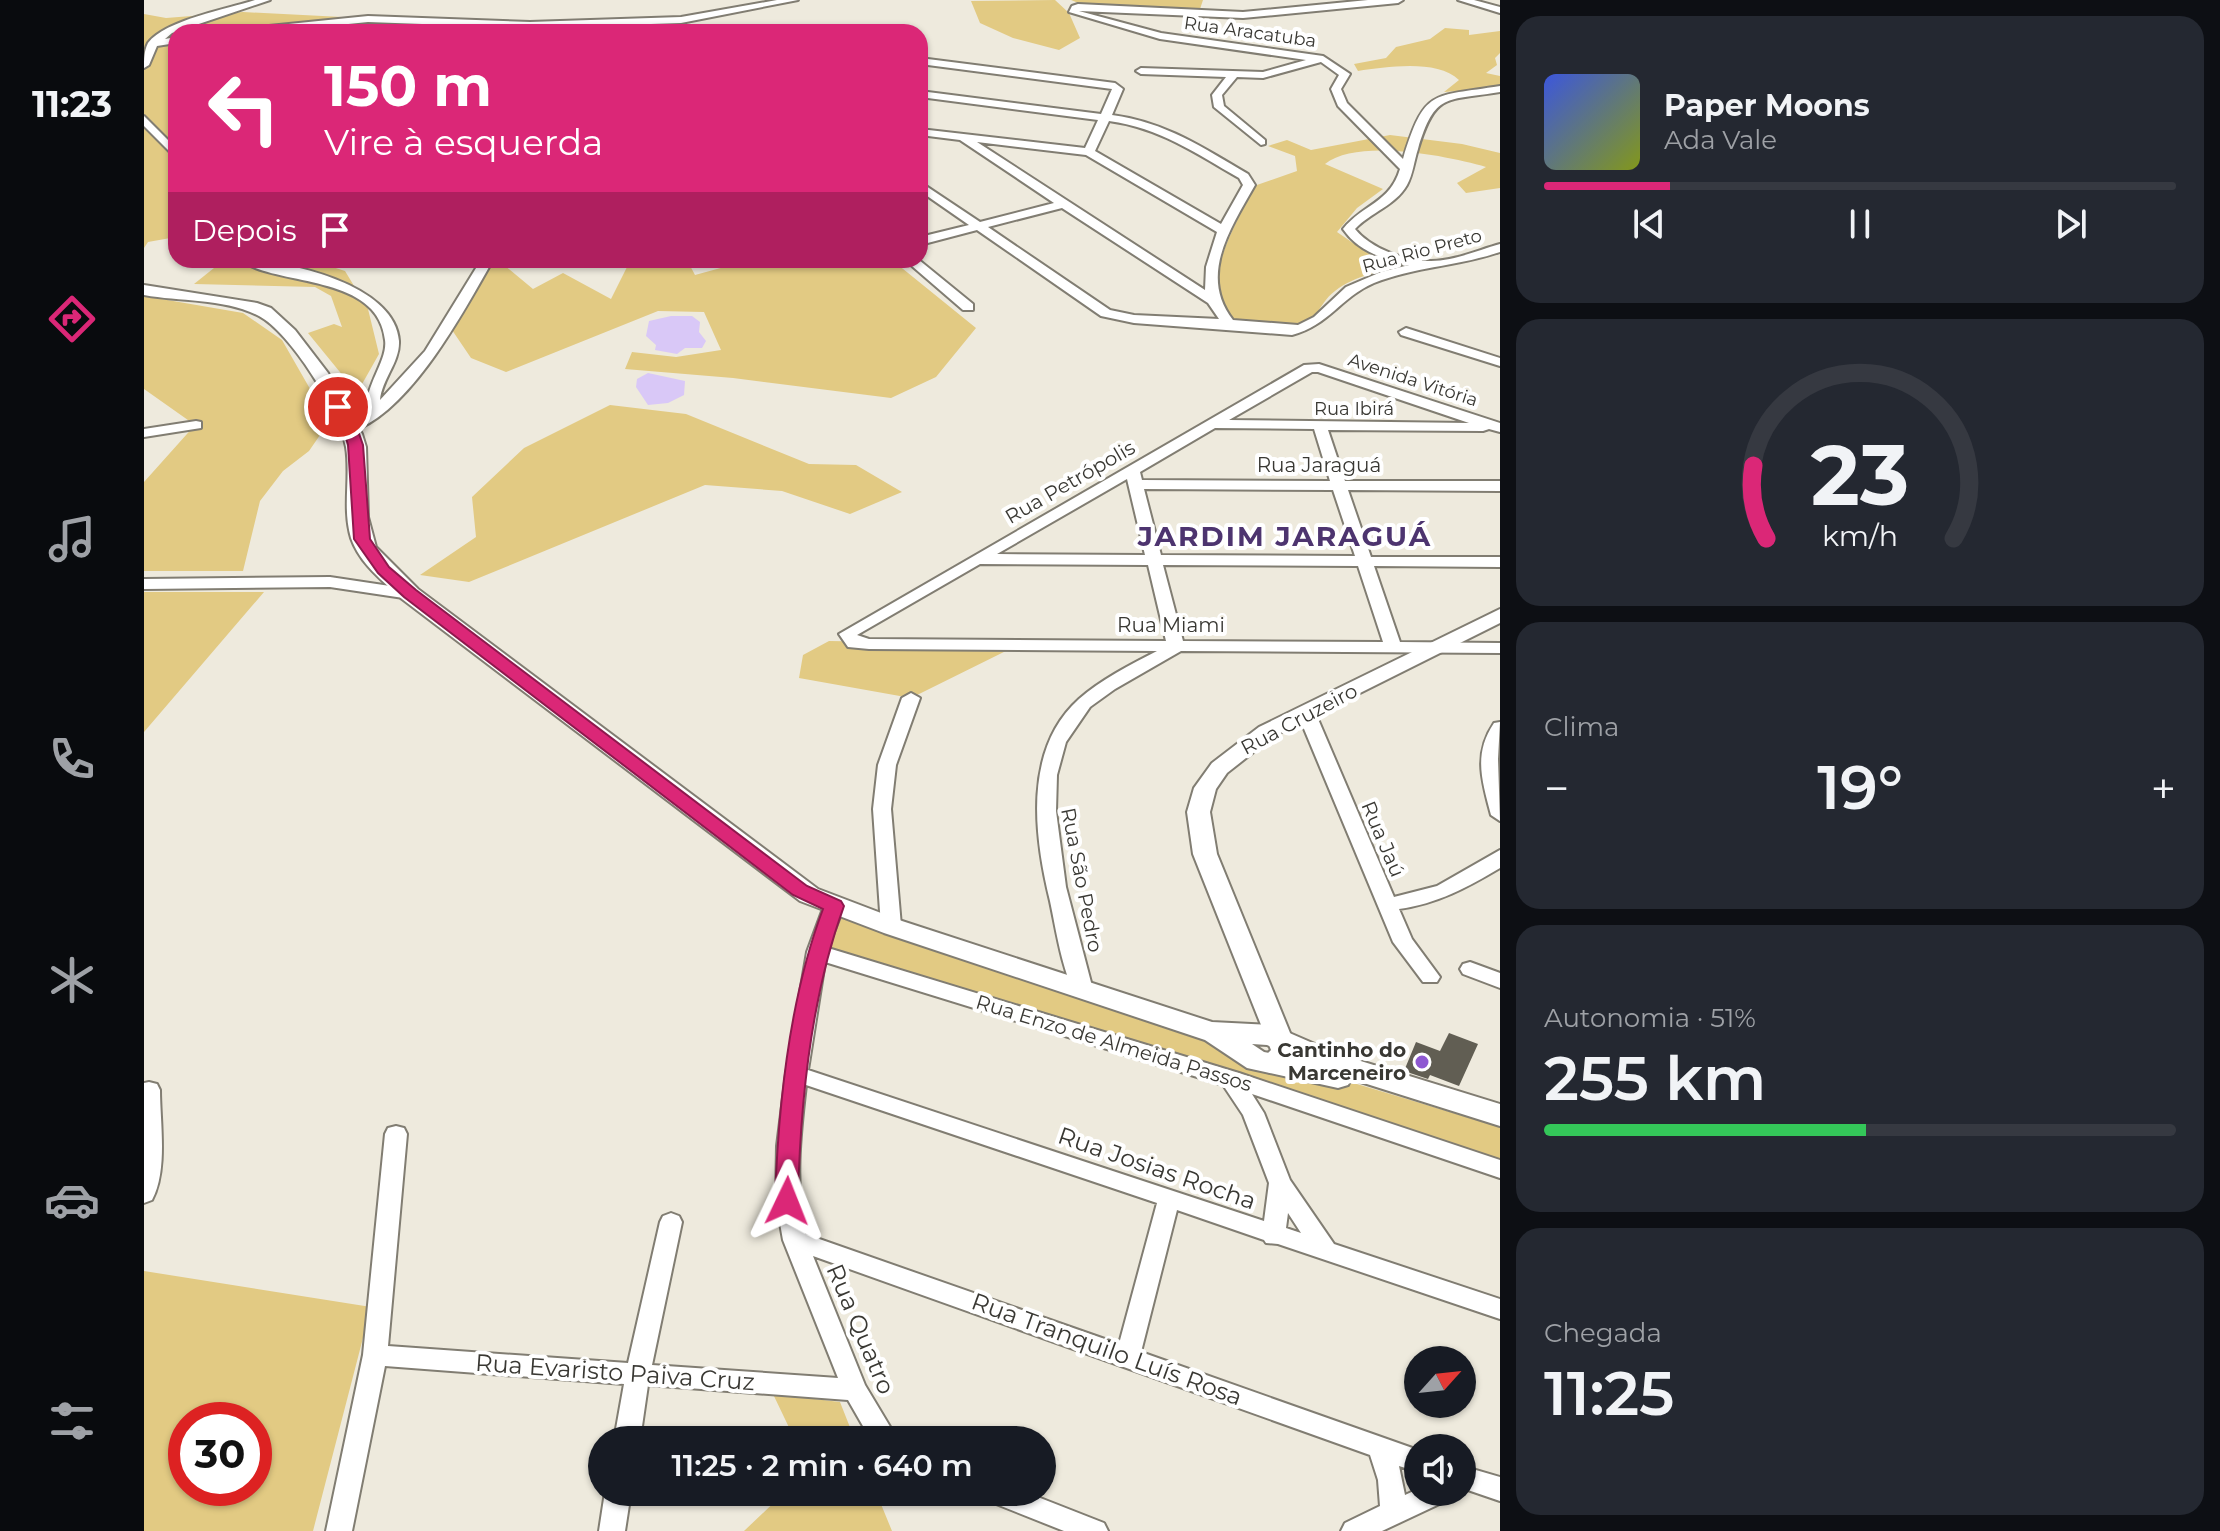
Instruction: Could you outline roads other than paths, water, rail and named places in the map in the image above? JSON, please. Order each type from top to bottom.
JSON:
[{"type":"main road","points":[[144,290],[247,307],[266,312],[280,321],[313,365],[350,428],[356,445],[362,539],[371,556],[410,594],[800,891],[891,926],[1262,1048],[1324,1073],[1500,1126]]},
{"type":"main road","points":[[1262,1048],[1328,1061],[1500,1115]]},
{"type":"street","points":[[190,24],[265,0]]},
{"type":"street","points":[[700,19],[793,0]]},
{"type":"street","points":[[1269,0],[1313,10],[1398,0]]},
{"type":"street","points":[[1463,0],[1500,10]]},
{"type":"street","name":"Rua Aracatuba","points":[[1313,10],[1243,15],[1095,6],[1075,8],[1074,12],[1160,36],[1323,59],[1345,74],[1336,89],[1342,104],[1407,169]]},
{"type":"street","points":[[558,24],[700,19],[727,22],[745,15],[772,16]]},
{"type":"street","points":[[319,24],[368,19],[503,24]]},
{"type":"street","points":[[144,65],[153,44],[168,31]]},
{"type":"street","points":[[153,44],[168,41]]},
{"type":"street","points":[[1141,71],[1263,75],[1323,59]]},
{"type":"street","points":[[928,62],[1110,84],[1118,89],[1089,152]]},
{"type":"street","points":[[1233,75],[1217,95],[1219,107],[1261,142]]},
{"type":"street","points":[[1442,264],[1403,259],[1367,246],[1353,237],[1349,229],[1361,216],[1389,200],[1402,183],[1420,123],[1428,108],[1445,98],[1500,89]]},
{"type":"street","points":[[928,95],[1105,116],[1155,127],[1249,180],[1224,231],[1211,272],[1212,300]]},
{"type":"street","points":[[144,119],[168,137]]},
{"type":"street","points":[[928,133],[1089,152],[1224,231]]},
{"type":"street","points":[[961,137],[1212,300],[1229,324]]},
{"type":"street","points":[[986,154],[1003,142]]},
{"type":"street","name":"Rua Rio Preto","points":[[928,191],[1106,313],[1134,319],[1292,331],[1312,326],[1341,298],[1367,282],[1468,260],[1500,248]]},
{"type":"street","points":[[928,239],[1064,204]]},
{"type":"street","points":[[275,268],[346,288],[366,299],[383,316],[392,337],[390,359],[375,386],[373,416]]},
{"type":"street","points":[[350,428],[373,416],[430,354],[482,268]]},
{"type":"street","points":[[921,268],[968,307]]},
{"type":"street","points":[[1406,332],[1500,362]]},
{"type":"street","name":"Rua Petrópolis","points":[[847,634],[977,559],[1135,477],[1210,424],[1314,368]]},
{"type":"street","name":"Avenida Vitória","points":[[1314,368],[1499,428]]},
{"type":"street","name":"Rua Ibirá","points":[[1210,424],[1499,428]]},
{"type":"street","points":[[144,433],[196,425]]},
{"type":"street","points":[[1320,427],[1393,646]]},
{"type":"street","points":[[1135,477],[1176,647]]},
{"type":"street","name":"Rua Jaraguá","points":[[1135,477],[1340,485],[1500,486]]},
{"type":"street","points":[[977,559],[1500,562]]},
{"type":"street","points":[[144,584],[330,582],[410,594]]},
{"type":"street","name":"Rua Cruzeiro","points":[[1262,1048],[1268,1007],[1205,854],[1197,820],[1204,789],[1226,759],[1256,738],[1443,647],[1500,615]]},
{"type":"street","name":"Rua Miami","points":[[847,634],[854,643],[869,644],[1500,648]]},
{"type":"street","name":"Rua São Pedro","points":[[1083,990],[1066,929],[1044,818],[1048,777],[1057,739],[1076,712],[1109,687],[1176,647]]},
{"type":"street","points":[[891,926],[882,809],[887,765],[911,698]]},
{"type":"street","name":"Rua Jaú","points":[[1306,712],[1403,942],[1430,977]]},
{"type":"street","points":[[1500,727],[1493,736],[1488,753],[1489,774],[1500,815]]},
{"type":"street","points":[[1386,904],[1418,901],[1442,894],[1500,856]]},
{"type":"street","name":"Rua Quatro","points":[[834,906],[817,952],[797,1074],[788,1146],[787,1201],[795,1240],[855,1390],[877,1426]]},
{"type":"street","name":"Rua Enzo de Almeida Passos","points":[[817,952],[1231,1079],[1500,1169]]},
{"type":"street","points":[[1470,969],[1500,981]]},
{"type":"street","name":"Rua Josias Rocha","points":[[797,1074],[1274,1236],[1500,1309]]},
{"type":"street","points":[[1231,1079],[1253,1113],[1280,1183],[1326,1251]]},
{"type":"street","points":[[144,1194],[149,1165],[149,1090]]},
{"type":"street","points":[[1253,1113],[1264,1100],[1279,1095]]},
{"type":"street","points":[[339,1531],[375,1355],[396,1134]]},
{"type":"street","points":[[1274,1236],[1280,1183]]},
{"type":"street","points":[[1128,1356],[1169,1199]]},
{"type":"street","points":[[629,1426],[671,1222]]},
{"type":"street","name":"Rua Tranquilo Luís Rosa","points":[[795,1240],[1404,1456]]},
{"type":"street","name":"Rua Evaristo Paiva Cruz","points":[[375,1355],[855,1390]]},
{"type":"street","points":[[1380,1447],[1391,1480],[1394,1513]]},
{"type":"street","points":[[1476,1482],[1500,1489]]},
{"type":"street","points":[[612,1531],[616,1506]]},
{"type":"street","points":[[1031,1506],[1095,1531]]},
{"type":"street","points":[[1354,1531],[1409,1506]]},
{"type":"place","name":"Cantinho do Marceneiro","points":[[1422,1062]]},
{"type":"district","name":"JARDIM JARAGUÁ","points":[[1285,536]]}]
